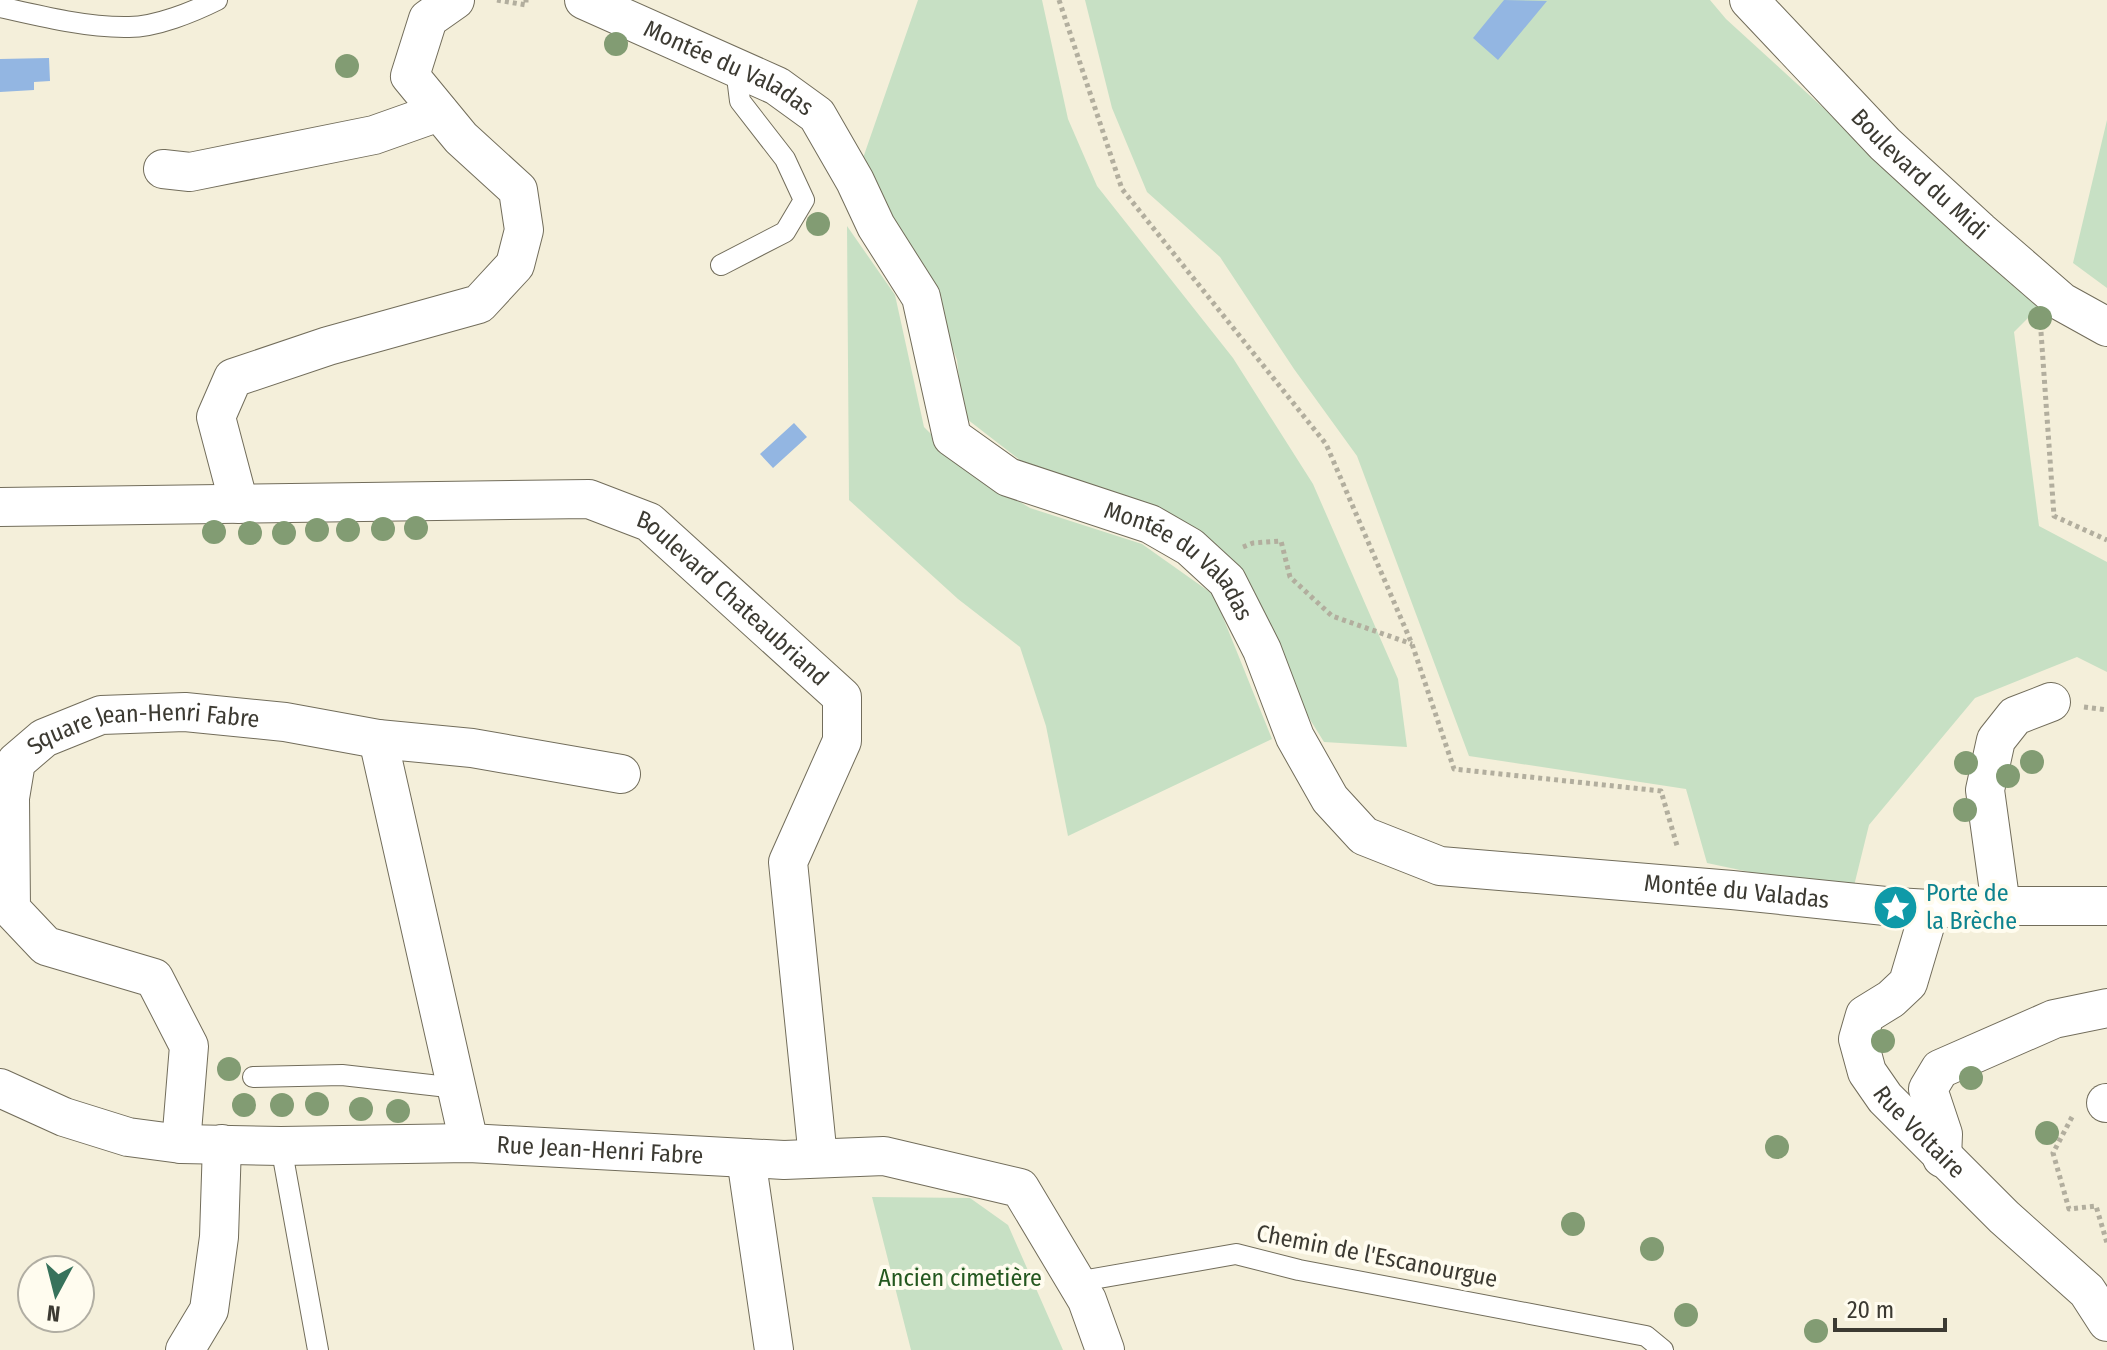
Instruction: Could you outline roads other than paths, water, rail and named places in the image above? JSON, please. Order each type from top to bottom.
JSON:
[{"type":"street","points":[[239,504],[216,417],[233,378],[328,346],[479,304],[515,265],[524,230],[518,190],[461,138],[410,76],[428,19],[455,0]]},
{"type":"street","name":"Montée du Valadas","points":[[584,0],[777,86],[817,115],[855,181],[876,226],[921,297],[952,437],[1008,477],[1150,524],[1190,547],[1227,581],[1262,650],[1295,737],[1330,799],[1364,836],[1440,866],[1912,908],[2107,906]]},
{"type":"street","name":"Boulevard du Midi","points":[[1749,0],[1885,144],[2062,302],[2107,327]]},
{"type":"street","points":[[163,169],[190,172],[374,135],[439,112]]},
{"type":"street","name":"Boulevard Chateaubriand","points":[[0,507],[589,499],[649,522],[842,697],[842,741],[788,862],[818,1158]]},
{"type":"street","points":[[2001,906],[1985,790],[1996,740],[2015,716],[2051,702]]},
{"type":"street","name":"Square Jean-Henri Fabre","points":[[181,1144],[189,1046],[154,978],[46,946],[11,909],[10,798],[16,762],[44,738],[101,715],[185,712],[285,722],[378,739],[472,748],[621,774]]},
{"type":"street","points":[[378,739],[469,1143]]},
{"type":"street","name":"Rue Voltaire","points":[[1912,908],[1908,983],[1891,999],[1865,1015],[1858,1039],[1867,1072],[1885,1098],[1942,1158],[2087,1291],[2107,1322]]},
{"type":"street","points":[[1942,1158],[1943,1134],[1928,1089],[1940,1069],[2054,1019],[2107,1008]]},
{"type":"street","name":"Rue Jean-Henri Fabre","points":[[0,1088],[64,1117],[128,1137],[181,1144],[469,1143],[746,1158],[884,1156],[1020,1188],[1087,1300],[1105,1350]]},
{"type":"street","points":[[185,1350],[209,1310],[219,1237],[222,1144]]},
{"type":"street","points":[[746,1158],[774,1350]]},
{"type":"lane","points":[[0,7],[47,18],[130,27],[190,13],[217,0]]},
{"type":"lane","points":[[721,265],[785,232],[804,200],[785,159],[740,101],[736,69]]},
{"type":"lane","points":[[253,1077],[342,1075],[457,1088]]},
{"type":"lane","points":[[281,1146],[318,1350]]},
{"type":"lane","name":"Chemin de l'Escanourgue","points":[[1076,1282],[1236,1254],[1299,1270],[1646,1336],[1663,1350]]},
{"type":"water","points":[[1504,0],[1547,1],[1498,60],[1473,38]]},
{"type":"water","points":[[49,58],[50,81],[34,82],[34,90],[0,92],[0,59]]},
{"type":"water","points":[[794,423],[807,437],[773,468],[760,454]]},
{"type":"place","name":"Porte de la Brèche","points":[[1895,907]]},
{"type":"park label","name":"Ancien cimetière","points":[[960,1278]]}]
